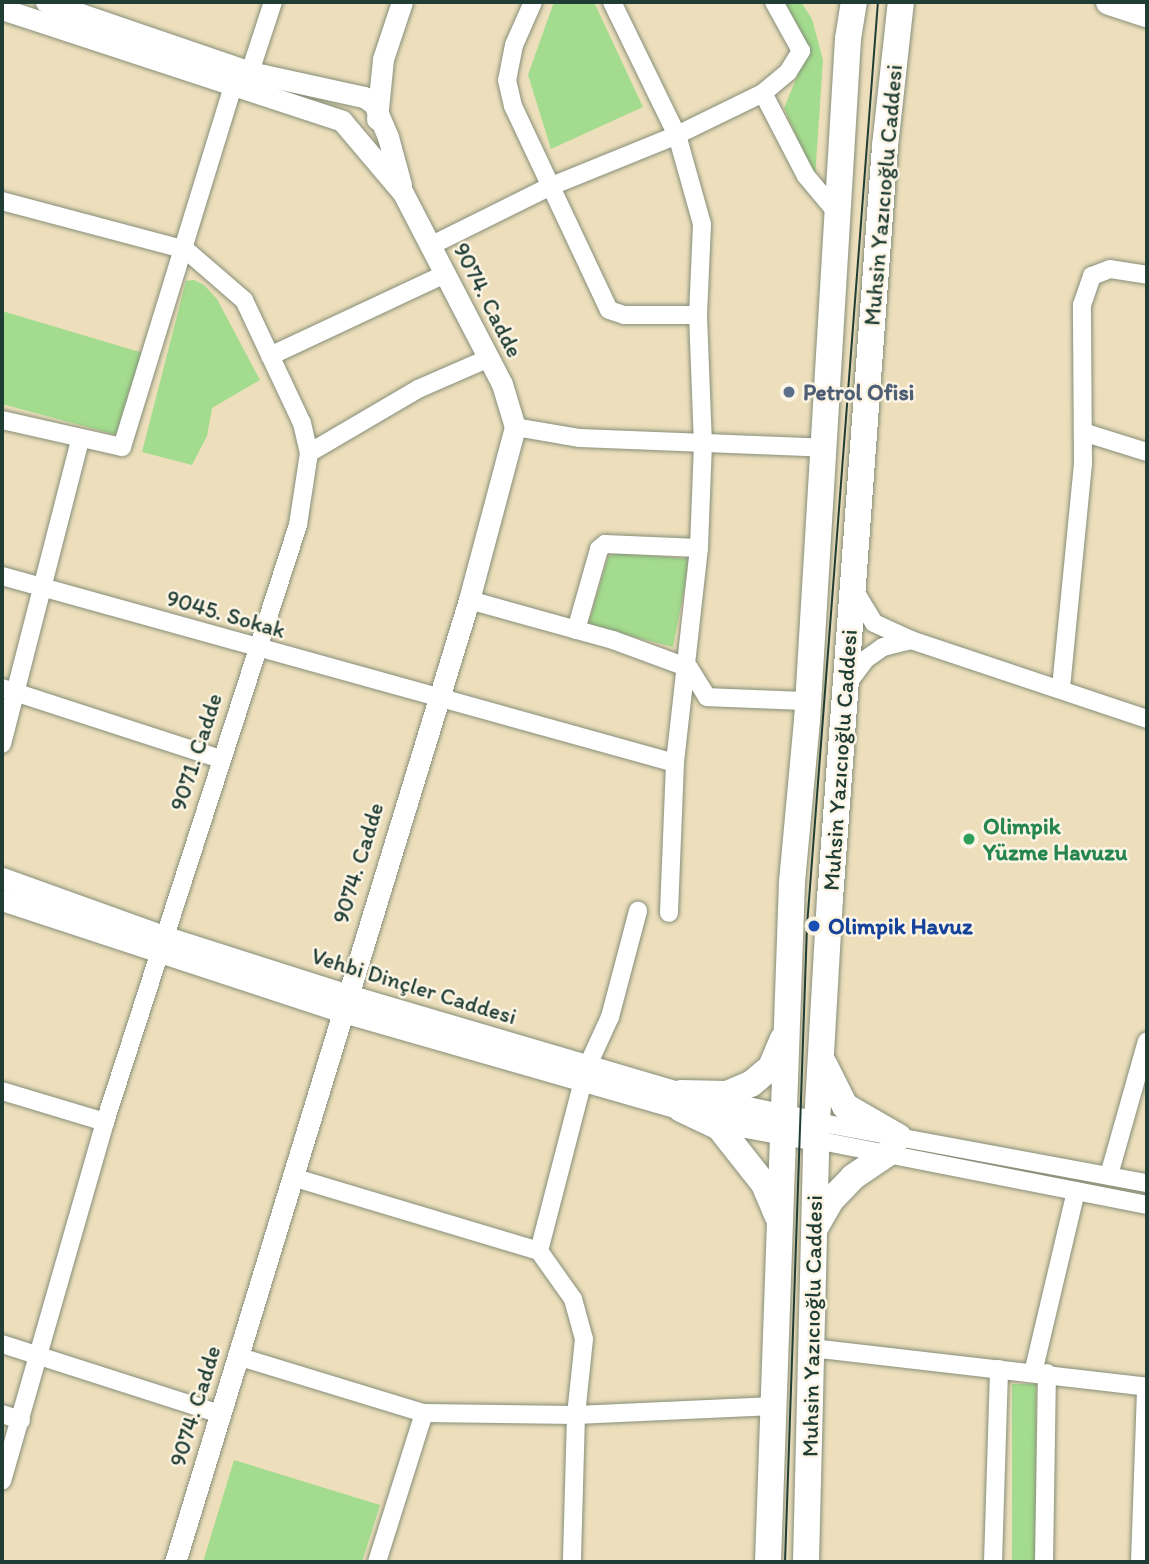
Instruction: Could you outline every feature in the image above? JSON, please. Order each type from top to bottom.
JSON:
[{"type":"main road","points":[[841,2],[848,39]]},
{"type":"main road","name":"Muhsin Yazıcıoğlu Caddesi","points":[[768,1562],[785,1126],[785,1035],[825,448],[848,39],[854,2]]},
{"type":"main road","name":"Muhsin Yazıcıoğlu Caddesi","points":[[806,1562],[821,1056],[852,583],[901,2]]},
{"type":"main road","points":[[896,57],[911,2]]},
{"type":"main road","points":[[1109,2],[1147,14]]},
{"type":"main road","points":[[681,1101],[727,1094],[751,1084],[771,1067],[785,1035]]},
{"type":"main road","points":[[814,1230],[832,1199],[853,1177],[893,1145],[845,1106],[821,1056]]},
{"type":"main road","points":[[681,1101],[719,1127],[741,1152],[764,1184],[780,1221]]},
{"type":"street","points":[[46,2],[242,78],[349,126],[372,127],[378,113],[383,59],[402,2]]},
{"type":"street","points":[[2,420],[80,441],[122,447],[242,78],[273,2]]},
{"type":"street","points":[[533,2],[514,45],[507,80],[513,106],[609,310],[624,315],[698,315]]},
{"type":"street","points":[[612,2],[677,135],[702,224],[698,315],[703,443],[699,548],[689,668],[675,763],[670,913]]},
{"type":"street","points":[[430,246],[549,187],[677,135],[763,93],[788,72],[801,51],[774,2]]},
{"type":"street","points":[[2,9],[242,78],[353,93],[374,104],[378,113]]},
{"type":"street","points":[[349,126],[343,105],[383,59]]},
{"type":"street","points":[[763,93],[806,176],[838,214]]},
{"type":"street","name":"9074. Cadde","points":[[175,1562],[343,1002],[469,600],[514,427],[502,384],[403,193],[378,113]]},
{"type":"street","name":"9074. Cadde","points":[[349,126],[403,193]]},
{"type":"street","name":"9071. Cadde","points":[[2,201],[186,250],[244,300],[302,423],[309,453],[298,525],[255,649],[105,1122],[41,1356],[2,1481]]},
{"type":"street","points":[[1061,688],[1083,432],[1082,305],[1092,276],[1110,270],[1147,275]]},
{"type":"street","points":[[270,356],[445,274]]},
{"type":"street","points":[[309,453],[418,389],[489,358]]},
{"type":"street","points":[[514,427],[580,438],[825,448]]},
{"type":"street","points":[[1083,432],[1147,452]]},
{"type":"street","points":[[2,744],[9,691],[45,587],[80,441]]},
{"type":"street","points":[[576,630],[599,550],[605,544],[699,548]]},
{"type":"street","name":"9045. Sokak","points":[[2,576],[255,649],[675,763]]},
{"type":"street","points":[[852,583],[874,623],[911,640],[1147,719]]},
{"type":"street","points":[[469,600],[576,630],[689,668],[707,697],[808,701]]},
{"type":"street","points":[[845,687],[866,659],[883,647],[911,640]]},
{"type":"street","points":[[9,691],[220,759]]},
{"type":"street","points":[[2,878],[161,943]]},
{"type":"street","points":[[2,900],[161,943],[343,1002],[681,1101],[785,1126],[1147,1183]]},
{"type":"street","points":[[540,1251],[586,1073],[610,1017],[638,911]]},
{"type":"street","points":[[1109,1175],[1147,1041]]},
{"type":"street","points":[[2,1091],[105,1122]]},
{"type":"street","points":[[893,1145],[1076,1191],[1147,1205]]},
{"type":"street","points":[[292,1177],[540,1251],[573,1299],[584,1339],[576,1415],[572,1562]]},
{"type":"street","points":[[1045,1562],[1040,1373],[1076,1191]]},
{"type":"street","points":[[2,1344],[220,1414]]},
{"type":"street","points":[[812,1348],[1146,1387],[1140,1562]]},
{"type":"street","points":[[237,1356],[424,1413],[576,1415],[774,1406]]},
{"type":"street","points":[[993,1562],[999,1369]]},
{"type":"street","points":[[377,1562],[424,1413]]},
{"type":"street","points":[[2,1415],[21,1420]]},
{"type":"green space","points":[[554,2],[594,2],[643,107],[551,149],[528,75]]},
{"type":"green space","points":[[777,2],[801,2],[812,19],[823,60],[815,178],[784,108],[804,60]]},
{"type":"green space","points":[[194,280],[204,285],[217,299],[260,380],[212,408],[207,436],[192,465],[142,452],[186,281]]},
{"type":"green space","points":[[2,311],[143,353],[117,435],[2,404]]},
{"type":"green space","points":[[616,553],[690,559],[673,647],[588,625],[608,557]]},
{"type":"green space","points":[[1012,1384],[1036,1384],[1036,1562],[1012,1562]]},
{"type":"green space","points":[[234,1460],[380,1505],[362,1562],[203,1562]]},
{"type":"tram line","points":[[785,1562],[807,926],[878,2]]},
{"type":"place","name":"Petrol Ofisi","points":[[789,392]]},
{"type":"place","name":"Olimpik Yüzme Havuzu","points":[[969,839]]},
{"type":"place","name":"Olimpik Havuz","points":[[814,926]]}]
